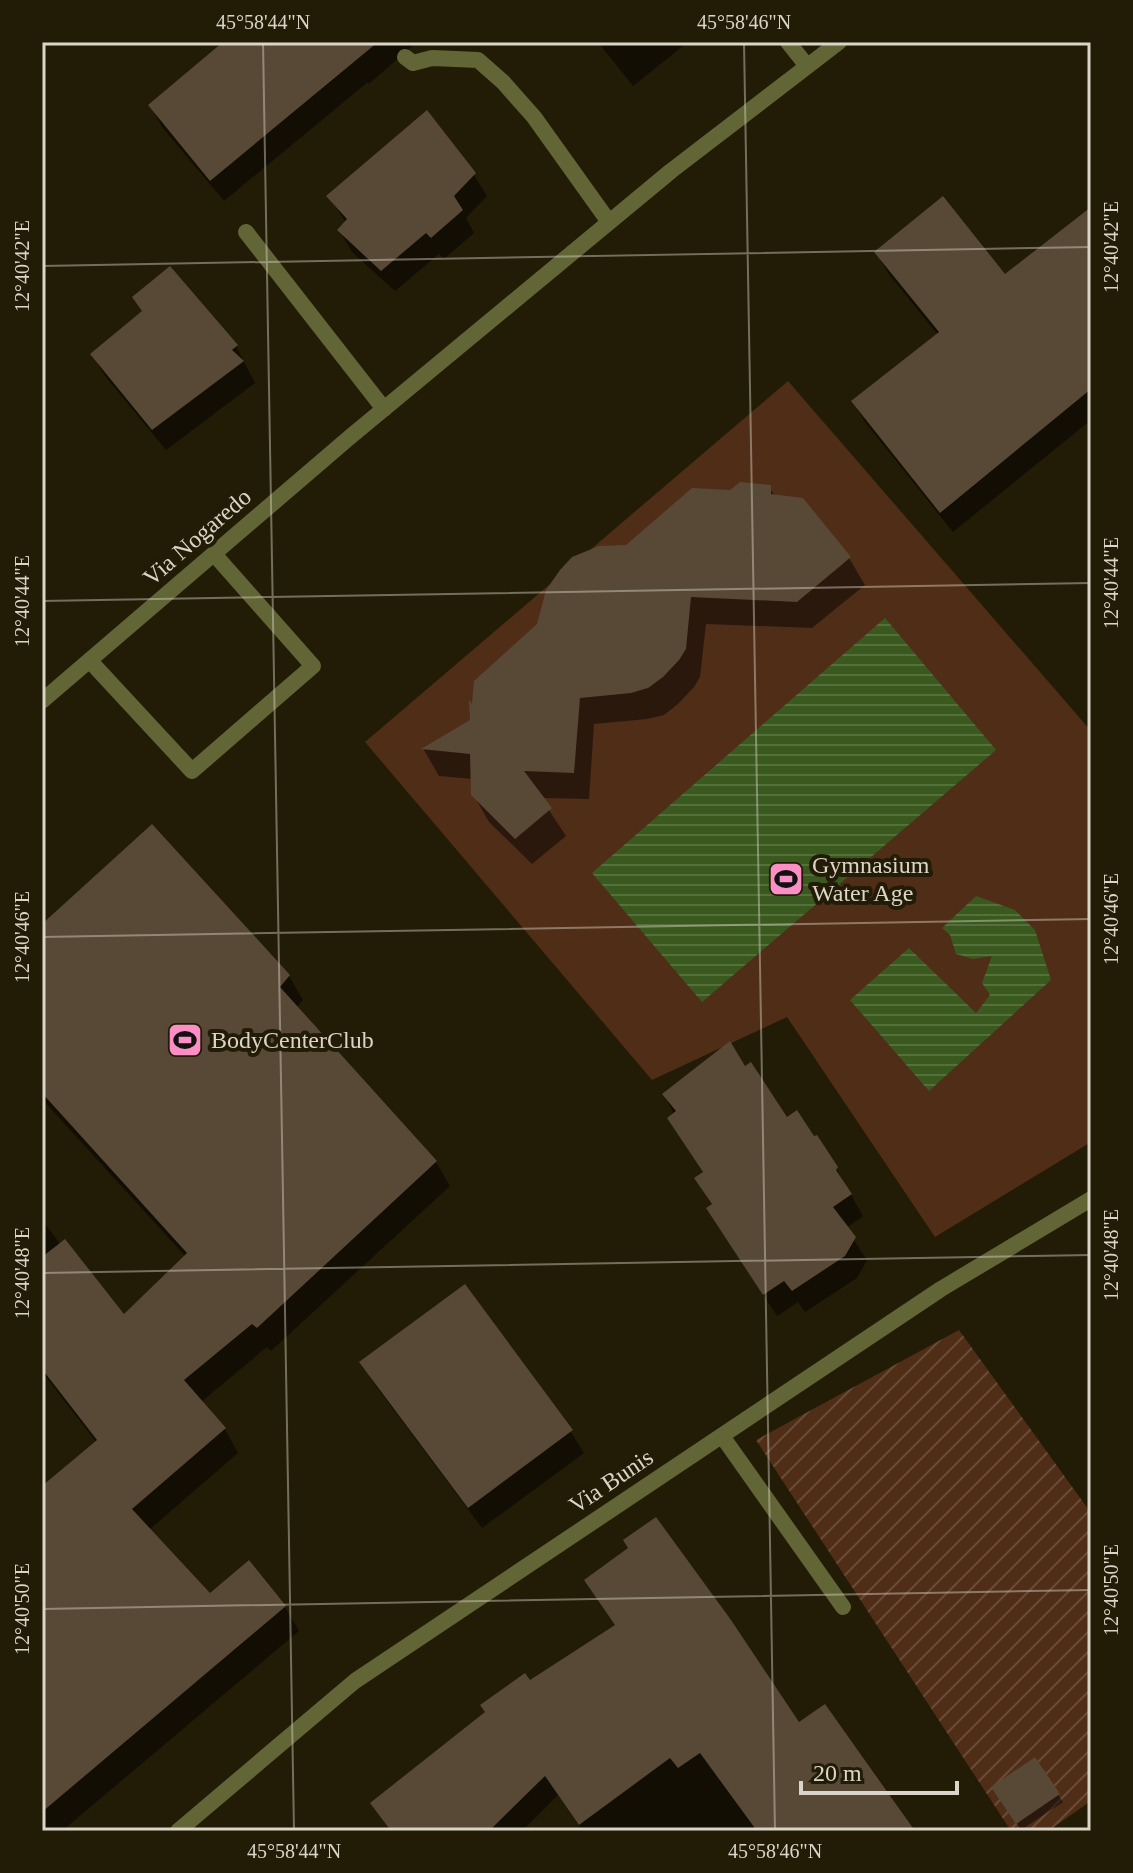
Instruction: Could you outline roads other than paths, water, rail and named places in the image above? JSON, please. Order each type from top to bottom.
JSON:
[{"type":"street","points":[[788,42],[807,66]]},
{"type":"street","name":"Via Nogaredo","points":[[42,701],[609,222],[839,42]]},
{"type":"street","points":[[405,57],[413,63],[432,58],[478,60],[503,82],[534,117],[609,222]]},
{"type":"street","points":[[246,232],[384,409]]},
{"type":"street","points":[[90,661],[192,771],[313,666],[214,554]]},
{"type":"street","name":"Via Bunis","points":[[178,1831],[355,1681],[941,1289],[1091,1199]]},
{"type":"street","points":[[722,1436],[843,1607]]},
{"type":"place","name":"Gymnasium Water Age","points":[[786,879]]},
{"type":"place","name":"BodyCenterClub","points":[[185,1040]]}]
